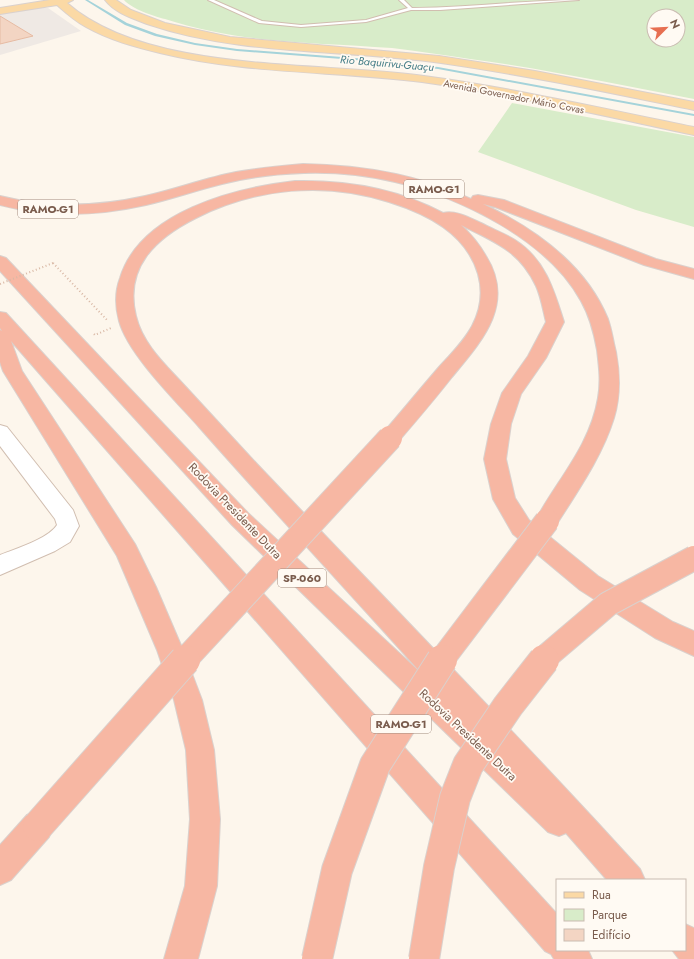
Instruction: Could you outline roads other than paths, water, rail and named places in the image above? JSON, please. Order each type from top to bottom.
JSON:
[{"type":"highway","name":"RAMO-G1","points":[[0,200],[29,206],[61,210],[97,209],[147,200],[236,176],[266,171],[314,168],[363,171],[400,178],[446,194],[482,210],[533,239],[558,260],[580,284],[596,311],[604,335],[610,378],[606,410],[594,443],[547,521],[437,666],[375,765],[337,870],[317,959]]},
{"type":"highway","points":[[628,879],[515,753],[203,420],[150,359],[131,330],[123,299],[126,278],[138,256],[150,240],[169,226],[194,212],[222,200],[280,188],[325,186],[364,190],[412,204],[435,214],[462,220],[509,243],[529,260],[545,287],[554,322],[537,358],[512,393],[500,424],[495,459],[504,499],[521,527],[589,583],[664,630],[694,644]]},
{"type":"highway","points":[[446,194],[500,203],[650,262],[694,274]]},
{"type":"highway","points":[[0,869],[207,635],[390,438],[468,345],[485,319],[490,303],[488,284],[483,265],[474,248],[458,230],[435,214]]},
{"type":"highway","name":"Rodovia Presidente Dutra","points":[[0,261],[240,519],[619,879]]},
{"type":"highway","points":[[0,317],[556,938]]},
{"type":"highway","points":[[0,336],[13,370],[127,552],[168,643],[188,700],[200,750],[205,819],[200,886],[181,959]]},
{"type":"highway","points":[[424,959],[439,868],[455,798],[472,758],[508,706],[548,655],[608,604],[694,558]]},
{"type":"highway","points":[[686,942],[694,950]]},
{"type":"highway","points":[[568,951],[575,959]]},
{"type":"main road","name":"Avenida Governador Mário Covas","points":[[110,0],[130,13],[154,22],[179,30],[219,39],[266,45],[373,52],[438,59],[694,106]]},
{"type":"main road","name":"Avenida Governador Mário Covas","points":[[64,1],[90,25],[107,33],[166,52],[206,60],[340,70],[423,79],[694,130]]},
{"type":"main road","points":[[0,11],[64,1]]},
{"type":"street","points":[[0,432],[65,516],[68,526],[62,536],[47,545],[0,565]]},
{"type":"lane","points":[[210,0],[261,22],[287,26],[313,26],[349,23],[383,17],[411,9],[440,9],[577,0]]},
{"type":"lane","points":[[401,0],[411,9]]},
{"type":"waterway","name":"Rio Baquirivu-Guaçu","points":[[86,0],[126,24],[156,35],[195,44],[237,50],[355,59],[438,68],[694,115]]}]
